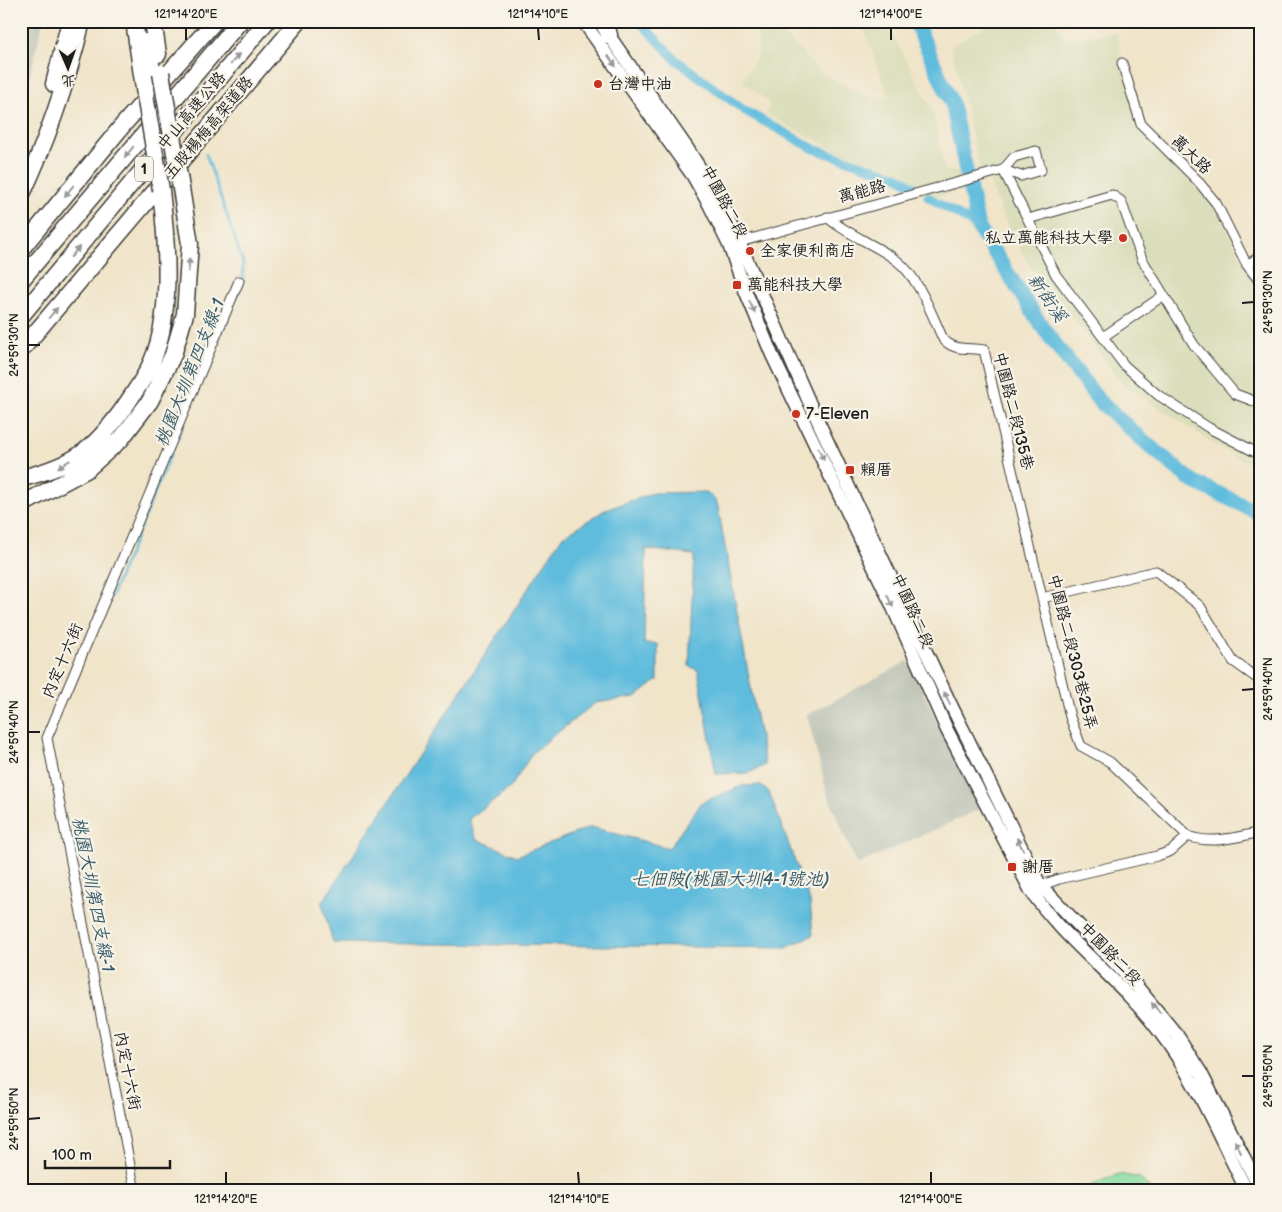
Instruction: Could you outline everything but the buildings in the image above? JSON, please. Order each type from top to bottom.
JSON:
[{"type":"highway","points":[[21,171],[46,111],[70,21]]},
{"type":"highway","points":[[21,196],[42,152],[72,63],[82,21]]},
{"type":"highway","points":[[21,476],[26,477],[56,470],[89,449],[115,420],[149,369],[165,306],[170,185],[153,85],[134,21]]},
{"type":"highway","points":[[21,505],[86,470],[120,430],[143,396],[161,358],[175,295],[178,234],[144,21]]},
{"type":"highway","points":[[153,21],[153,85]]},
{"type":"highway","points":[[21,248],[123,125],[215,21]]},
{"type":"highway","name":"中山高速公路","points":[[21,280],[240,21]]},
{"type":"highway","name":"中山高速公路","points":[[21,316],[267,21]]},
{"type":"highway","name":"五股楊梅高架道路","points":[[21,350],[299,21]]},
{"type":"highway","points":[[21,324],[54,277]]},
{"type":"main road","name":"中園路二段","points":[[583,21],[694,176],[735,243]]},
{"type":"main road","name":"中園路二段","points":[[599,21],[607,28],[722,203],[735,243],[745,290],[772,355],[887,595],[947,730],[1036,888],[1045,911],[1081,937],[1159,1031],[1187,1072],[1257,1190]]},
{"type":"street","name":"萬大路","points":[[1122,63],[1140,124],[1197,180],[1216,204],[1247,265],[1261,283]]},
{"type":"street","name":"萬能路","points":[[735,243],[1003,170],[1028,219]]},
{"type":"street","points":[[1259,403],[1235,394],[1212,369],[1194,345],[1142,259],[1121,201],[1112,195],[1028,219],[1056,275],[1124,365],[1158,395],[1209,428],[1261,454]]},
{"type":"street","name":"中園路二段135巷","points":[[827,218],[844,232],[896,260],[904,268],[923,295],[943,339],[948,345],[954,348],[984,350],[1024,516]]},
{"type":"street","points":[[1247,265],[1261,256]]},
{"type":"street","name":"內定十六街","points":[[135,1191],[47,738],[240,281]]},
{"type":"street","points":[[1103,337],[1164,294]]},
{"type":"street","name":"中園路二段303巷25弄","points":[[1024,516],[1070,717],[1081,746],[1116,767],[1188,836]]},
{"type":"street","points":[[1042,598],[1156,571],[1200,606],[1233,661],[1261,682]]},
{"type":"street","points":[[1036,888],[1157,856],[1171,851],[1188,836],[1199,840],[1217,840],[1261,832]]},
{"type":"shaded area","points":[[21,21],[43,21],[21,112]]},
{"type":"shaded area","name":"私立萬能科技大學","points":[[747,21],[770,21],[822,73],[872,98],[889,97],[864,30],[887,25],[933,111],[945,171],[980,170],[951,46],[994,21],[1055,21],[1065,39],[1116,32],[1140,132],[1213,202],[1248,270],[1261,288],[1261,470],[1225,451],[1122,383],[1068,311],[1026,261],[1002,214],[989,181],[931,199],[767,115],[770,103],[742,81],[758,55],[757,24]]},
{"type":"shaded area","points":[[908,661],[980,809],[857,865],[828,796],[807,715]]},
{"type":"green space","points":[[1119,1174],[1140,1178],[1152,1191],[1077,1191]]},
{"type":"water","name":"七佃陂(桃園大圳4-1號池)","points":[[707,492],[717,502],[765,765],[749,773],[716,774],[698,670],[689,666],[694,555],[646,549],[644,644],[658,644],[658,680],[636,697],[595,703],[533,752],[511,787],[469,819],[476,839],[517,856],[591,827],[669,848],[702,802],[742,786],[760,785],[769,792],[810,901],[813,935],[786,948],[333,943],[322,903],[562,537],[605,510],[653,493]]},
{"type":"waterway","points":[[639,21],[675,59],[745,111],[814,149],[899,177],[914,187]]},
{"type":"waterway","name":"新街溪","points":[[915,21],[952,104],[978,227],[1043,328],[1099,401],[1145,442],[1192,481],[1261,514]]},
{"type":"waterway","name":"桃園大圳第四支線-1","points":[[206,154],[243,263],[243,281]]},
{"type":"waterway","points":[[928,197],[978,227]]},
{"type":"waterway","name":"桃園大圳第四支線-1","points":[[111,597],[241,286]]},
{"type":"place","name":"台灣中油","points":[[598,84]]},
{"type":"place","name":"私立萬能科技大學","points":[[1123,238]]},
{"type":"place","name":"全家便利商店","points":[[750,251]]},
{"type":"place","name":"萬能科技大學","points":[[737,285]]},
{"type":"place","name":"7-Eleven","points":[[796,414]]},
{"type":"place","name":"賴厝","points":[[850,470]]},
{"type":"place","name":"謝厝","points":[[1012,867]]}]
